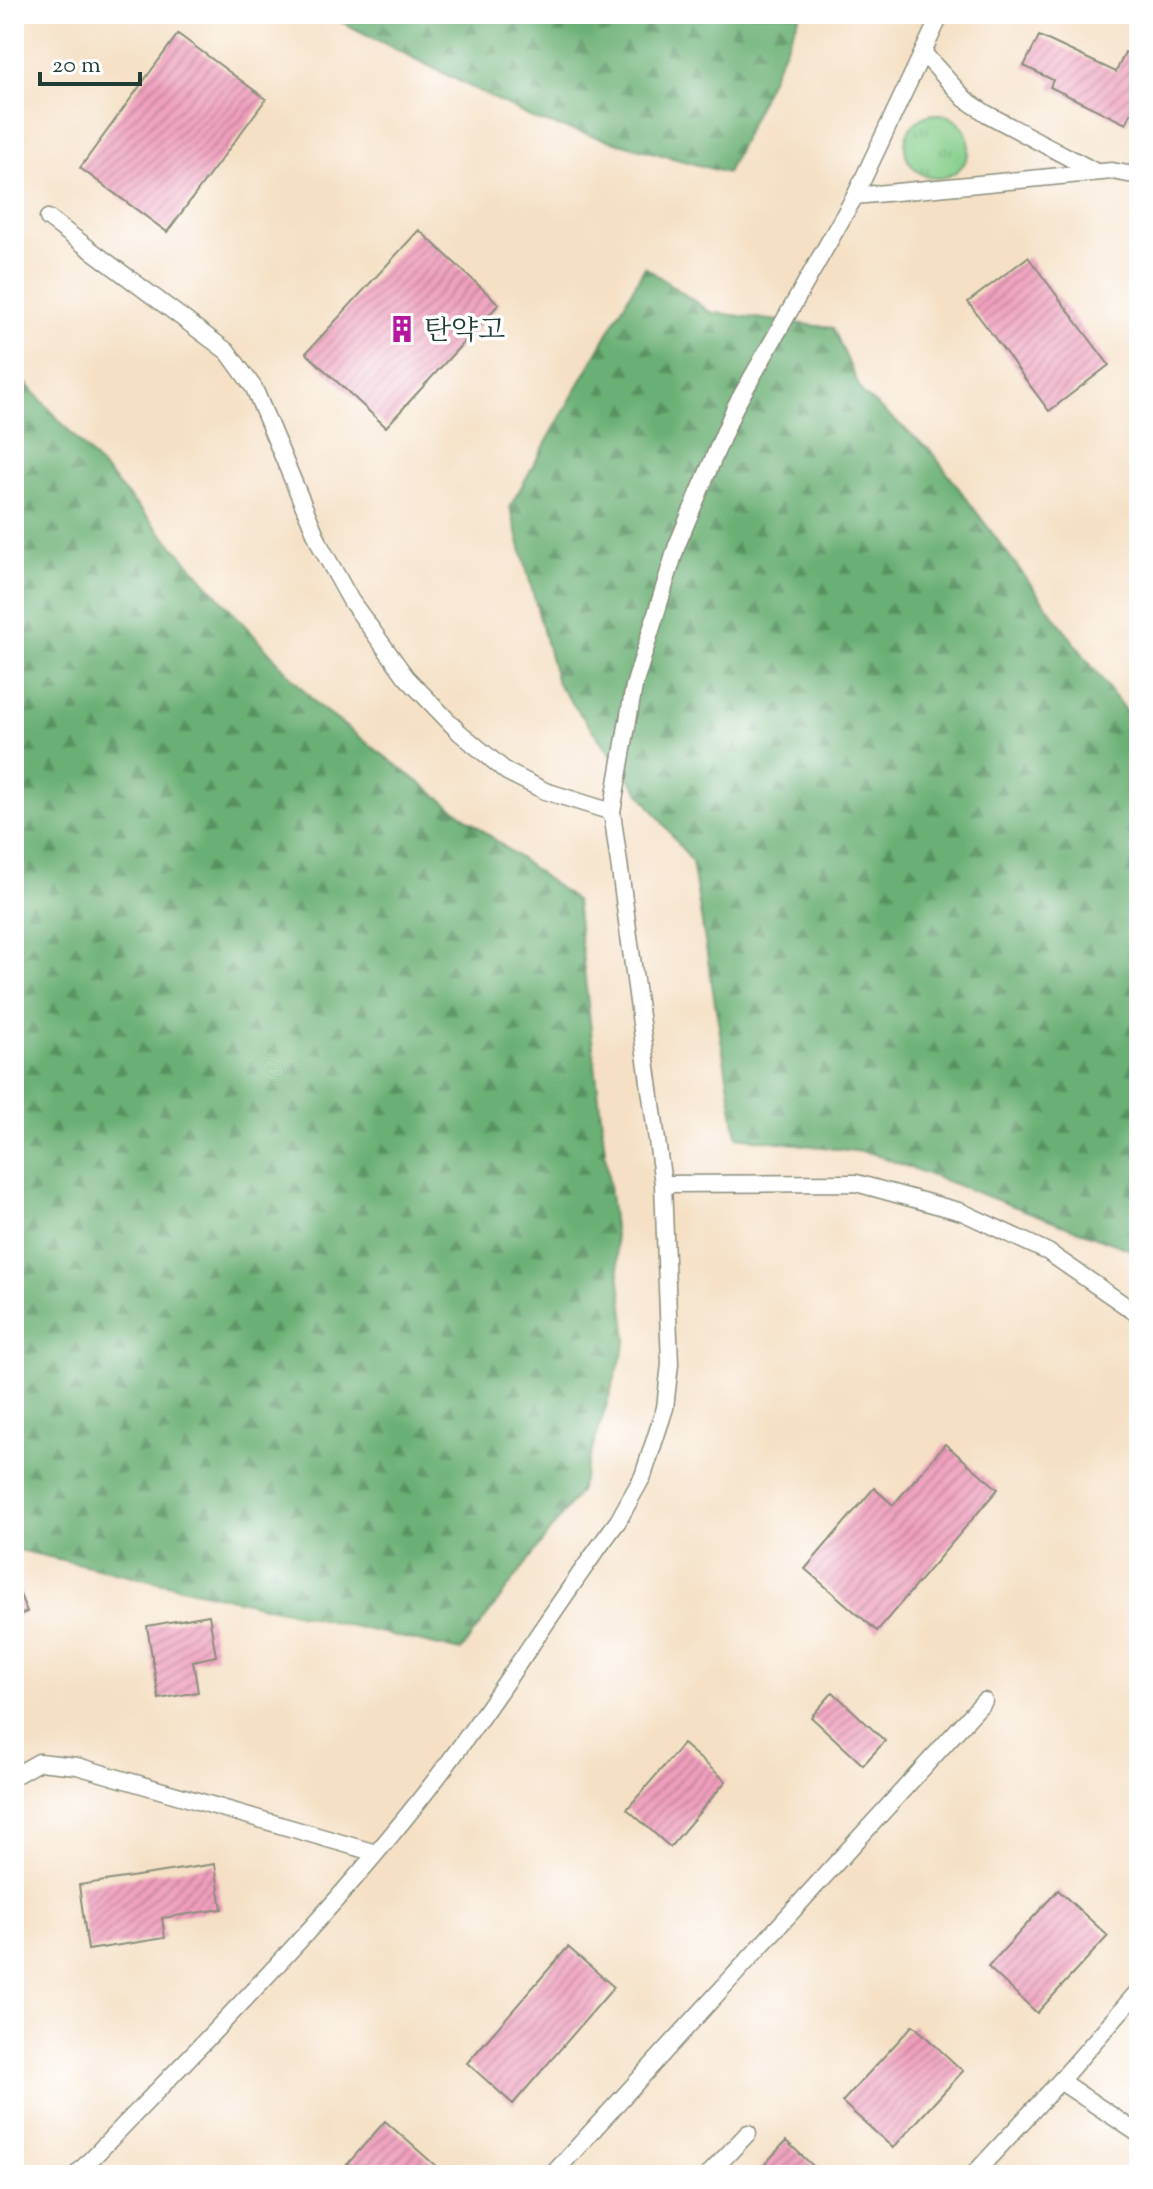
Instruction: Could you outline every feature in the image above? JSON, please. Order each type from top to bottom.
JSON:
[{"type":"lane","points":[[76,2175],[317,1924],[376,1853],[437,1777],[618,1521],[643,1476],[665,1408],[670,1364],[663,1184],[612,812],[634,686],[677,545],[735,407],[855,196],[941,14]]},
{"type":"lane","points":[[924,54],[965,99],[987,114],[1098,173]]},
{"type":"lane","points":[[855,196],[1112,171],[1139,176]]},
{"type":"lane","points":[[48,218],[228,352],[254,388],[321,547],[351,601],[406,677],[459,732],[507,772],[545,791],[612,812]]},
{"type":"lane","points":[[663,1184],[856,1183],[962,1212],[1048,1252],[1139,1315]]},
{"type":"lane","points":[[552,2175],[984,1701]]},
{"type":"lane","points":[[14,1776],[39,1762],[68,1764],[376,1853]]},
{"type":"lane","points":[[973,2175],[1139,1990]]},
{"type":"lane","points":[[1060,2081],[1139,2134]]},
{"type":"lane","points":[[708,2175],[748,2133]]},
{"type":"green space","points":[[326,14],[801,14],[727,173],[536,120]]},
{"type":"green space","points":[[931,114],[943,114],[960,123],[967,134],[967,158],[960,169],[943,178],[931,178],[919,173],[910,164],[905,152],[905,140],[910,128],[919,119]]},
{"type":"green space","points":[[645,267],[710,312],[833,328],[862,393],[930,450],[1139,729],[1139,1253],[871,1153],[737,1137],[692,862],[557,683],[510,507]]},
{"type":"green space","points":[[14,370],[317,705],[576,901],[627,1340],[579,1492],[461,1651],[14,1549]]},
{"type":"building","points":[[178,34],[266,99],[167,232],[80,168]]},
{"type":"building","points":[[1039,36],[1116,72],[1125,52],[1139,59],[1139,117],[1131,113],[1126,124],[1050,87],[1053,80],[1024,66]]},
{"type":"building","name":"탄약고","points":[[419,230],[499,304],[386,427],[306,353]]},
{"type":"building","points":[[1028,257],[1109,365],[1049,411],[968,302]]},
{"type":"building","points":[[945,1444],[998,1489],[877,1631],[805,1569],[874,1488],[893,1505]]},
{"type":"building","points":[[14,1580],[27,1612],[14,1617]]},
{"type":"building","points":[[209,1615],[216,1656],[193,1661],[198,1692],[159,1699],[147,1626]]},
{"type":"building","points":[[833,1692],[885,1741],[863,1765],[811,1717]]},
{"type":"building","points":[[683,1744],[726,1781],[670,1847],[627,1809]]},
{"type":"building","points":[[215,1864],[222,1909],[162,1918],[165,1938],[88,1950],[79,1885]]},
{"type":"building","points":[[1058,1890],[1108,1936],[1037,2013],[988,1967]]},
{"type":"building","points":[[568,1947],[614,1987],[513,2104],[467,2063]]},
{"type":"building","points":[[913,2025],[963,2071],[893,2148],[842,2102]]},
{"type":"building","points":[[385,2121],[446,2175],[338,2175]]},
{"type":"building","points":[[786,2141],[823,2175],[755,2175]]},
{"type":"place","name":"탄약고","points":[[402,329]]}]
